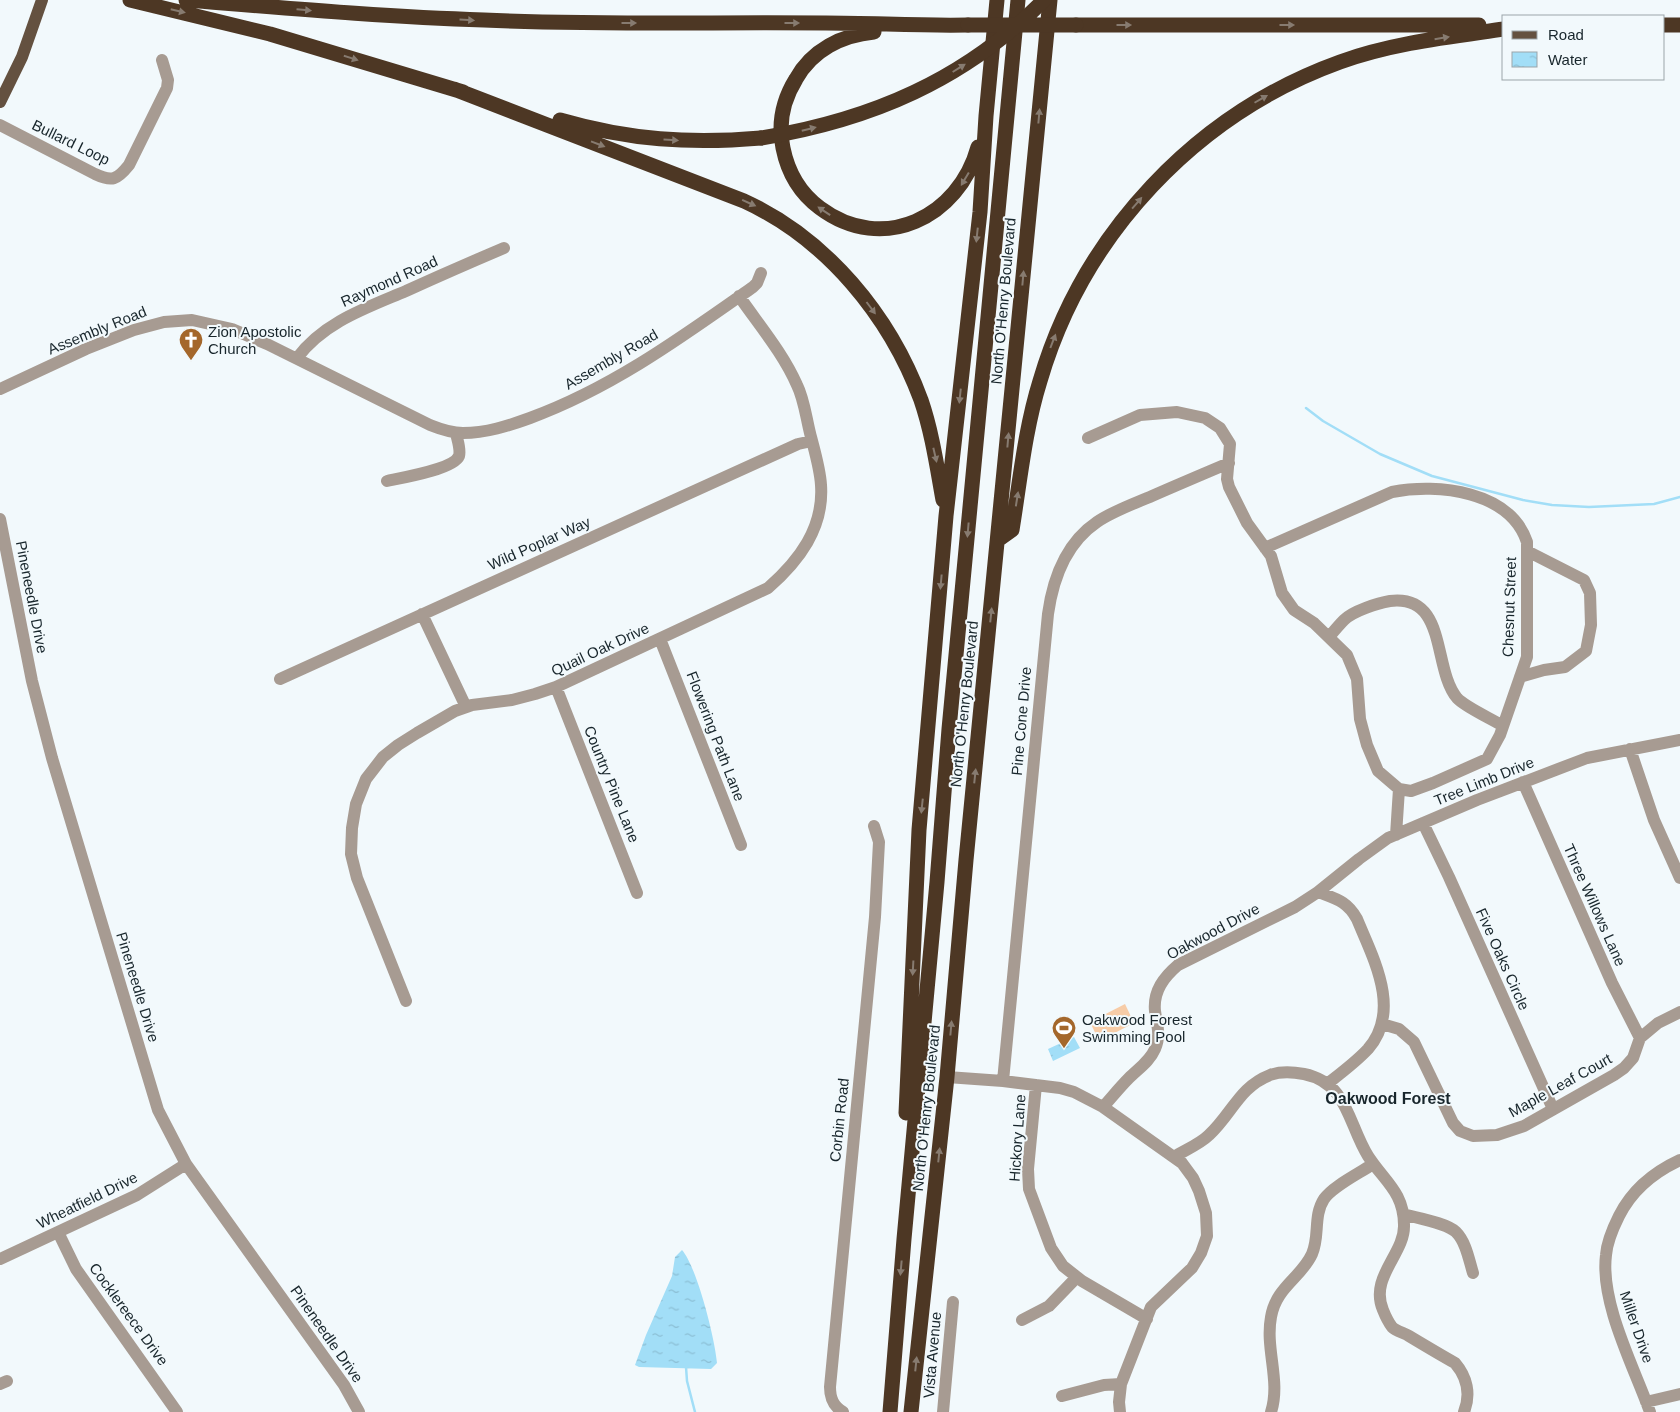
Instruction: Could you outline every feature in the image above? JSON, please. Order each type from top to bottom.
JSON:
[{"type":"highway","points":[[130,0],[270,34],[584,127],[658,140],[692,141],[761,138],[797,132],[869,112],[929,86],[1011,31],[1044,0]]},
{"type":"highway","points":[[186,0],[366,14],[485,20],[605,23],[829,23],[915,26],[1502,27]]},
{"type":"highway","points":[[904,1240],[904,1140],[919,830],[946,516],[980,212],[986,116],[997,0]]},
{"type":"highway","name":"North O'Henry Boulevard","points":[[890,1412],[950,719],[1018,0]]},
{"type":"highway","name":"North O'Henry Boulevard","points":[[911,1412],[947,1077],[966,860],[1050,0]]},
{"type":"highway","points":[[1665,25],[1680,25]]},
{"type":"highway","points":[[915,26],[893,31],[845,37],[822,50],[800,72],[790,89],[785,103],[781,130],[784,155],[799,187],[827,214],[852,225],[880,228],[904,225],[916,221],[928,216],[950,199],[967,177],[973,164],[986,116]]},
{"type":"highway","points":[[998,540],[1012,530],[1030,421],[1039,382],[1060,324],[1100,250],[1117,226],[1154,183],[1196,144],[1234,116],[1265,96],[1315,72],[1341,62],[1394,47],[1502,27]]},
{"type":"highway","points":[[454,89],[744,200],[786,224],[829,258],[874,311],[905,363],[921,402],[929,428],[946,516]]},
{"type":"main road","points":[[0,102],[22,57],[40,5]]},
{"type":"street","name":"Bullard Loop","points":[[0,125],[95,174],[113,179],[123,173],[129,165],[164,96],[168,80],[162,60]]},
{"type":"street","name":"Raymond Road","points":[[297,358],[305,347],[322,332],[348,316],[504,248]]},
{"type":"street","name":"Assembly Road","points":[[0,389],[111,339],[149,325],[192,320],[219,325],[247,335],[439,429],[456,433],[474,433],[494,429],[540,414],[574,400],[640,364],[757,283],[761,273]]},
{"type":"street","name":"Quail Oak Drive","points":[[406,1002],[357,878],[351,854],[352,828],[356,804],[366,780],[383,758],[417,733],[455,711],[472,705],[512,700],[556,687],[768,588],[800,556],[810,538],[820,510],[822,484],[798,386],[783,358],[739,296]]},
{"type":"street","points":[[1088,438],[1140,415],[1177,412],[1205,418],[1220,428],[1230,444],[1227,479],[1229,487],[1247,523],[1271,556],[1282,593],[1294,610],[1314,623],[1347,655],[1357,678],[1360,719],[1367,745],[1378,771],[1399,789],[1396,835]]},
{"type":"street","points":[[387,481],[443,467],[456,461],[460,451],[456,433]]},
{"type":"street","name":"Wild Poplar Way","points":[[280,679],[798,444],[812,441]]},
{"type":"street","name":"Pine Cone Drive","points":[[1004,1081],[1048,614],[1055,580],[1068,553],[1076,542],[1096,523],[1128,506],[1229,463]]},
{"type":"street","name":"Chesnut Street","points":[[1265,548],[1392,492],[1410,489],[1464,492],[1486,500],[1508,513],[1524,532],[1527,542],[1527,657],[1500,735],[1487,759],[1426,786],[1411,791],[1399,789]]},
{"type":"street","name":"Pineneedle Drive","points":[[0,519],[32,681],[52,758],[158,1110],[186,1164],[342,1382],[355,1409]]},
{"type":"street","points":[[1520,678],[1544,670],[1565,667],[1579,657],[1586,651],[1591,625],[1590,593],[1584,580],[1527,551]]},
{"type":"street","points":[[1329,637],[1346,618],[1380,603],[1401,600],[1417,604],[1428,616],[1434,629],[1449,683],[1458,699],[1503,726]]},
{"type":"street","points":[[422,614],[466,708]]},
{"type":"street","name":"Flowering Path Lane","points":[[660,639],[741,845]]},
{"type":"street","name":"Country Pine Lane","points":[[556,687],[637,893]]},
{"type":"street","name":"Tree Limb Drive","points":[[1318,892],[1388,838],[1423,823],[1587,758],[1680,740]]},
{"type":"street","points":[[1630,749],[1654,820],[1680,878]]},
{"type":"street","name":"Three Willows Lane","points":[[1523,782],[1612,983],[1640,1038]]},
{"type":"street","name":"Five Oaks Circle","points":[[1423,823],[1553,1109]]},
{"type":"street","name":"Corbin Road","points":[[843,1412],[831,1400],[830,1387],[875,917],[879,842],[874,826]]},
{"type":"street","points":[[1318,892],[1344,903],[1357,918],[1381,977],[1385,1009],[1378,1034],[1368,1049],[1327,1084]]},
{"type":"street","name":"Oakwood Drive","points":[[1103,1107],[1154,1052],[1158,1042],[1159,1031],[1155,999],[1159,986],[1167,974],[1178,965],[1281,914],[1318,892]]},
{"type":"street","points":[[1640,1038],[1658,1023],[1680,1012]]},
{"type":"street","name":"Maple Leaf Court","points":[[1382,1024],[1399,1029],[1414,1042],[1449,1116],[1460,1131],[1474,1136],[1497,1135],[1524,1126],[1624,1068],[1633,1058],[1640,1038]]},
{"type":"street","points":[[1174,1157],[1208,1137],[1244,1091],[1250,1085],[1267,1076],[1294,1072],[1323,1080],[1337,1094],[1346,1107],[1360,1141],[1374,1164],[1396,1191],[1401,1202],[1405,1226],[1403,1236],[1382,1281],[1380,1290],[1381,1305],[1392,1326],[1455,1363],[1461,1370],[1467,1385],[1468,1395],[1464,1412]]},
{"type":"street","points":[[947,1077],[1004,1081],[1060,1088],[1090,1098],[1182,1163],[1199,1191],[1206,1213],[1207,1236],[1202,1253],[1192,1268],[1151,1307],[1120,1384],[1120,1412]]},
{"type":"street","name":"Hickory Lane","points":[[1036,1085],[1028,1169],[1029,1189],[1051,1248],[1063,1266],[1077,1277],[1147,1319]]},
{"type":"street","name":"Miller Drive","points":[[1648,1407],[1608,1298],[1606,1254],[1612,1229],[1624,1207],[1638,1188],[1656,1173],[1680,1160]]},
{"type":"street","name":"Wheatfield Drive","points":[[0,1260],[137,1195],[186,1164]]},
{"type":"street","points":[[1271,1412],[1275,1388],[1269,1332],[1274,1305],[1282,1290],[1312,1254],[1316,1240],[1318,1211],[1325,1198],[1332,1191],[1374,1164]]},
{"type":"street","points":[[1403,1214],[1445,1226],[1456,1232],[1462,1241],[1473,1273]]},
{"type":"street","name":"Cocklereece Drive","points":[[58,1232],[76,1269],[178,1412]]},
{"type":"street","points":[[1022,1320],[1049,1306],[1077,1277]]},
{"type":"street","name":"Vista Avenue","points":[[943,1412],[953,1302]]},
{"type":"street","points":[[1062,1396],[1104,1385],[1120,1384]]},
{"type":"street","points":[[1648,1407],[1680,1394]]},
{"type":"shaded area","points":[[1125,1004],[1134,1023],[1099,1041],[1090,1022]]},
{"type":"water","name":"Oakwood Forest Swimming Pool","points":[[1074,1037],[1080,1048],[1053,1061],[1048,1049]]},
{"type":"water","points":[[682,1250],[694,1271],[699,1287],[709,1321],[717,1363],[711,1369],[639,1367],[635,1365],[646,1335],[672,1276],[675,1257]]},
{"type":"waterway","points":[[1306,408],[1323,421],[1380,454],[1432,476],[1523,500],[1552,505],[1589,507],[1654,504],[1680,497]]},
{"type":"waterway","points":[[686,1367],[687,1381],[695,1412]]},
{"type":"place","name":"Zion Apostolic Church","points":[[191,361]]},
{"type":"place","name":"Oakwood Forest Swimming Pool","points":[[1064,1049]]},
{"type":"district","name":"Oakwood Forest","points":[[1388,1098]]}]
